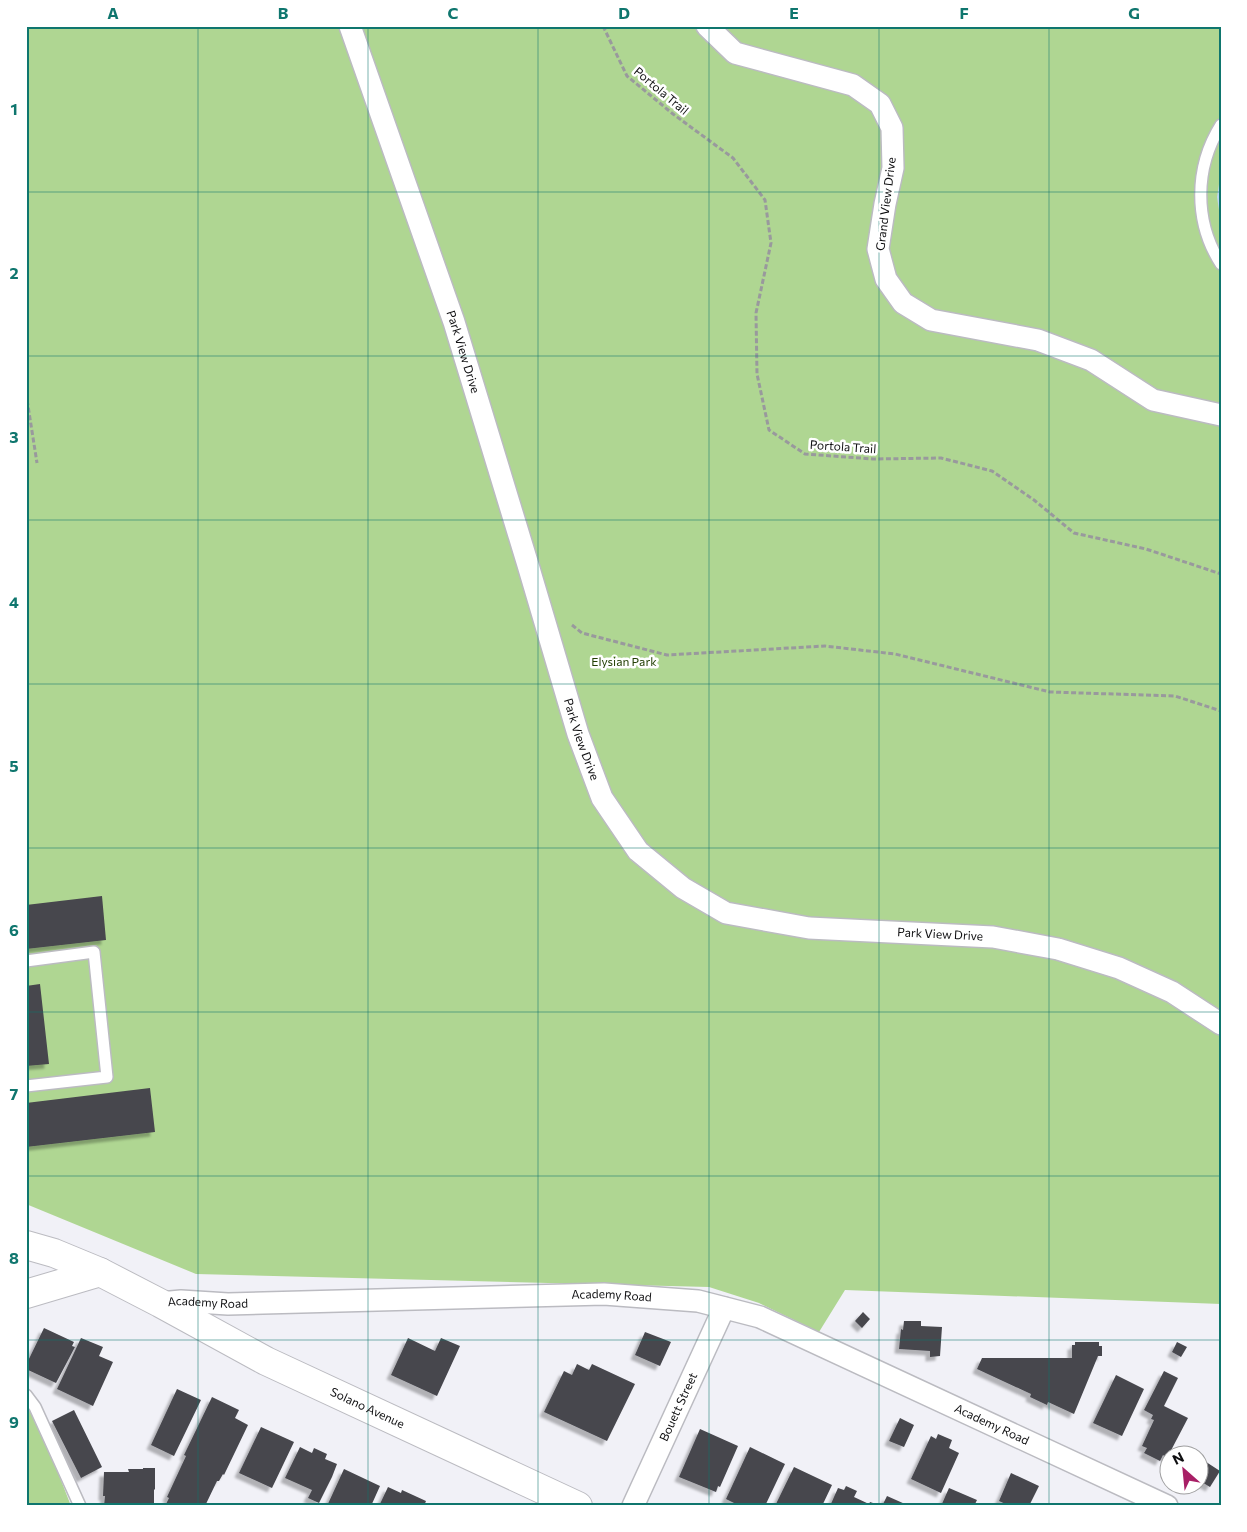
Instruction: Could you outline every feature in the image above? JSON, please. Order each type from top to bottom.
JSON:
[{"type":"main road","name":"Academy Road","points":[[26,1245],[54,1253],[100,1272],[160,1303]]},
{"type":"main road","points":[[26,1294],[100,1272]]},
{"type":"main road","name":"Solano Avenue","points":[[160,1303],[266,1361],[578,1506]]},
{"type":"street","name":"Park View Drive","points":[[350,26],[454,322],[578,734],[602,798],[638,851],[683,888],[726,913],[809,928],[993,937],[1058,949],[1119,968],[1172,992],[1221,1024]]},
{"type":"street","name":"Grand View Drive","points":[[706,26],[735,53],[853,85],[880,104],[892,128],[893,168],[878,249],[886,279],[903,303],[931,320],[1038,340],[1091,360],[1154,400],[1221,415]]},
{"type":"street","name":"Academy Road","points":[[160,1303],[182,1301],[228,1304],[604,1294],[698,1302],[760,1317],[1167,1506]]},
{"type":"street","name":"Bouett Street","points":[[633,1506],[724,1308]]},
{"type":"lane","points":[[1221,125],[1207,155],[1201,180],[1200,205],[1204,228],[1212,251],[1221,264]]},
{"type":"lane","points":[[26,961],[94,952],[106,1077],[26,1086]]},
{"type":"lane","points":[[26,1395],[35,1407],[80,1506]]},
{"type":"path","name":"Portola Trail","points":[[603,26],[627,76],[733,158],[765,200],[771,243],[756,313],[757,374],[769,430],[805,454],[873,459],[941,458],[992,471],[1034,500],[1074,532],[1146,549],[1221,574]]},
{"type":"path","points":[[26,393],[37,463]]},
{"type":"path","points":[[538,600],[582,633],[667,655],[824,646],[895,654],[1050,692],[1176,696],[1221,711]]},
{"type":"green space","name":"Elysian Park","points":[[26,26],[1221,26],[1221,1304],[845,1290],[819,1332],[759,1303],[709,1287],[196,1274],[26,1204]]},
{"type":"green space","points":[[26,1390],[71,1506],[26,1506]]},
{"type":"water","points":[[1221,171],[1221,223],[1217,197]]},
{"type":"building","points":[[102,896],[106,940],[26,949],[26,905]]},
{"type":"building","points":[[40,984],[49,1064],[26,1066],[26,986]]},
{"type":"building","points":[[150,1088],[155,1132],[26,1147],[26,1103]]},
{"type":"building","points":[[863,1312],[870,1319],[862,1328],[855,1321]]},
{"type":"building","points":[[904,1321],[921,1321],[921,1326],[942,1327],[940,1356],[930,1357],[930,1351],[899,1349],[901,1329],[903,1330]]},
{"type":"building","points":[[44,1328],[74,1342],[72,1346],[75,1347],[56,1383],[26,1369],[26,1365]]},
{"type":"building","points":[[645,1332],[671,1342],[660,1366],[635,1355]]},
{"type":"building","points":[[81,1338],[103,1347],[99,1356],[113,1362],[93,1406],[57,1389]]},
{"type":"building","points":[[408,1338],[435,1351],[441,1338],[460,1346],[437,1396],[391,1375]]},
{"type":"building","points":[[1075,1342],[1099,1342],[1099,1346],[1102,1346],[1102,1356],[1098,1356],[1074,1414],[1048,1402],[1047,1405],[1030,1397],[1031,1394],[977,1369],[982,1358],[1072,1358],[1072,1345],[1075,1345]]},
{"type":"building","points":[[1177,1342],[1187,1347],[1181,1357],[1172,1352]]},
{"type":"building","points":[[577,1364],[589,1370],[592,1364],[635,1384],[607,1441],[544,1412],[564,1371],[572,1375]]},
{"type":"building","points":[[1164,1371],[1178,1378],[1164,1406],[1188,1418],[1174,1444],[1160,1444],[1160,1461],[1144,1453],[1147,1448],[1142,1446],[1154,1420],[1151,1419],[1153,1415],[1144,1410]]},
{"type":"building","points":[[1116,1375],[1144,1389],[1122,1436],[1093,1423]]},
{"type":"building","points":[[177,1389],[201,1400],[174,1456],[151,1445]]},
{"type":"building","points":[[212,1397],[239,1410],[235,1418],[248,1425],[224,1475],[217,1481],[205,1506],[165,1506],[169,1498],[167,1497],[186,1456],[184,1455]]},
{"type":"building","points":[[74,1410],[102,1467],[81,1478],[52,1421]]},
{"type":"building","points":[[900,1418],[914,1425],[904,1447],[889,1441]]},
{"type":"building","points":[[261,1427],[294,1442],[272,1488],[239,1473]]},
{"type":"building","points":[[700,1429],[738,1446],[716,1492],[679,1477]]},
{"type":"building","points":[[938,1434],[952,1440],[949,1448],[959,1453],[941,1493],[911,1479],[931,1436],[936,1439]]},
{"type":"building","points":[[300,1447],[312,1453],[314,1448],[327,1454],[325,1459],[337,1464],[319,1503],[308,1498],[312,1490],[285,1478]]},
{"type":"building","points":[[750,1447],[785,1464],[765,1506],[740,1506],[726,1499]]},
{"type":"building","points":[[1210,1464],[1220,1471],[1210,1487]]},
{"type":"building","points":[[794,1467],[832,1485],[822,1506],[775,1506]]},
{"type":"building","points":[[155,1468],[154,1506],[104,1506],[104,1472],[129,1472],[128,1469]]},
{"type":"building","points":[[344,1469],[380,1486],[371,1506],[327,1506]]},
{"type":"building","points":[[1011,1473],[1039,1486],[1029,1506],[1010,1506],[999,1501]]},
{"type":"building","points":[[846,1486],[857,1491],[854,1497],[869,1504],[870,1502],[876,1504],[875,1506],[830,1506],[838,1488],[844,1490]]},
{"type":"building","points":[[388,1487],[401,1493],[402,1490],[426,1501],[424,1506],[379,1506]]},
{"type":"building","points":[[949,1488],[977,1500],[974,1506],[941,1506]]},
{"type":"building","points":[[887,1496],[905,1504],[905,1506],[882,1506]]}]
